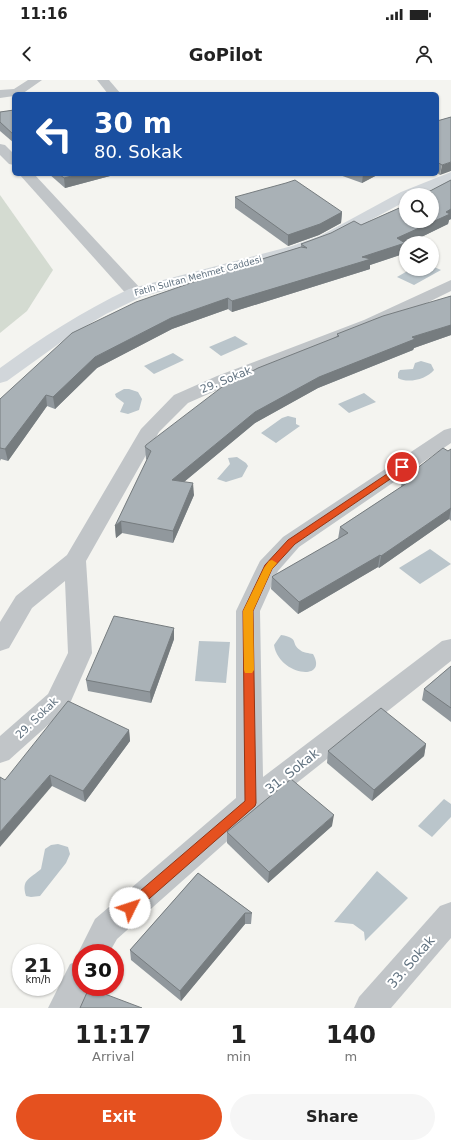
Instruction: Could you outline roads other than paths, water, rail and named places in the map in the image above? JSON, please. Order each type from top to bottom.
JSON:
[{"type":"main road","name":"Fatih Sultan Mehmet Caddesi","points":[[423,188],[451,176]]},
{"type":"main road","name":"Fatih Sultan Mehmet Caddesi","points":[[0,377],[26,357],[116,301],[135,293],[298,249],[325,239],[399,199]]},
{"type":"street","points":[[17,92],[36,80]]},
{"type":"street","points":[[103,80],[113,92]]},
{"type":"street","points":[[0,94],[12,93]]},
{"type":"street","points":[[0,148],[12,159]]},
{"type":"street","points":[[28,176],[135,293]]},
{"type":"street","name":"29. Sokak","points":[[0,642],[24,602],[75,562],[151,429],[181,399],[224,380],[370,324],[451,285]]},
{"type":"street","points":[[250,803],[248,611],[268,568],[292,542],[451,434]]},
{"type":"street","name":"29. Sokak","points":[[0,752],[58,701],[80,653],[75,562]]},
{"type":"street","name":"31. Sokak","points":[[98,944],[106,928],[250,803],[451,648]]},
{"type":"street","name":"33. Sokak","points":[[370,1008],[451,916]]},
{"type":"street","points":[[64,1008],[72,992]]}]
